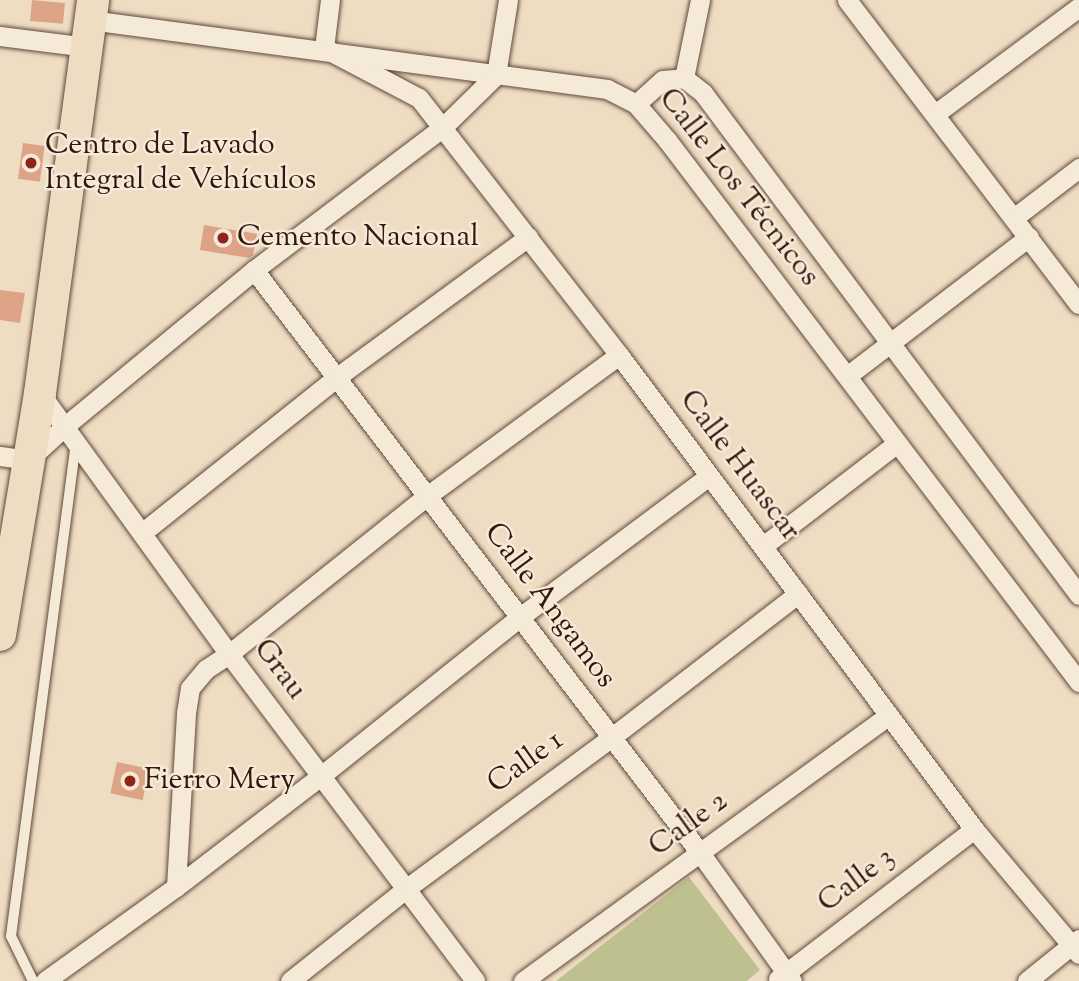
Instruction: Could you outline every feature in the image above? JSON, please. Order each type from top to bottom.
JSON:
[{"type":"main road","points":[[0,635],[14,458],[40,393],[90,22]]},
{"type":"street","points":[[324,48],[330,0]]},
{"type":"street","points":[[14,458],[71,433],[254,270],[443,127],[496,75],[508,0]]},
{"type":"street","points":[[684,78],[700,0]]},
{"type":"street","points":[[847,0],[1079,304]]},
{"type":"street","points":[[935,114],[1079,7],[1075,0]]},
{"type":"street","name":"Calle Los Técnicos","points":[[0,36],[90,22],[324,48],[607,89],[635,104],[667,140],[1079,682]]},
{"type":"street","name":"Calle Huascar","points":[[324,48],[419,97],[619,355],[974,829],[1077,946]]},
{"type":"street","points":[[635,104],[663,80],[684,78],[703,93],[1079,595]]},
{"type":"street","points":[[1015,217],[1079,168]]},
{"type":"street","points":[[143,532],[337,377],[528,237]]},
{"type":"street","points":[[847,376],[1029,237]]},
{"type":"street","name":"Calle Angamos","points":[[254,270],[701,854],[784,978]]},
{"type":"street","points":[[176,887],[186,713],[190,688],[206,669],[229,654],[427,496],[619,355]]},
{"type":"street","name":"Grau","points":[[40,393],[229,654],[407,888],[474,981]]},
{"type":"street","points":[[763,546],[896,444]]},
{"type":"street","points":[[45,981],[176,887],[520,617],[708,477]]},
{"type":"street","name":"Calle 1","points":[[290,981],[407,888],[612,737],[799,594]]},
{"type":"street","name":"Calle 2","points":[[523,981],[889,715]]},
{"type":"street","name":"Calle 3","points":[[784,978],[974,829]]},
{"type":"street","points":[[1027,981],[1077,946]]},
{"type":"lane","points":[[33,981],[11,936],[71,433]]},
{"type":"green space","points":[[689,877],[760,970],[747,981],[556,981]]},
{"type":"building","points":[[32,0],[65,3],[63,24],[30,21]]},
{"type":"building","name":"Centro de Lavado Integral de Vehículos","points":[[23,143],[45,146],[40,182],[18,179]]},
{"type":"building","points":[[204,225],[257,234],[253,255],[249,258],[200,250]]},
{"type":"building","points":[[0,290],[25,293],[20,323],[0,320]]},
{"type":"building","name":"Fierro Mery","points":[[117,762],[149,769],[143,800],[110,793]]},
{"type":"place","name":"Centro de Lavado Integral de Vehículos","points":[[31,163]]},
{"type":"place","name":"Cemento Nacional","points":[[223,238]]},
{"type":"place","name":"Fierro Mery","points":[[130,781]]}]
